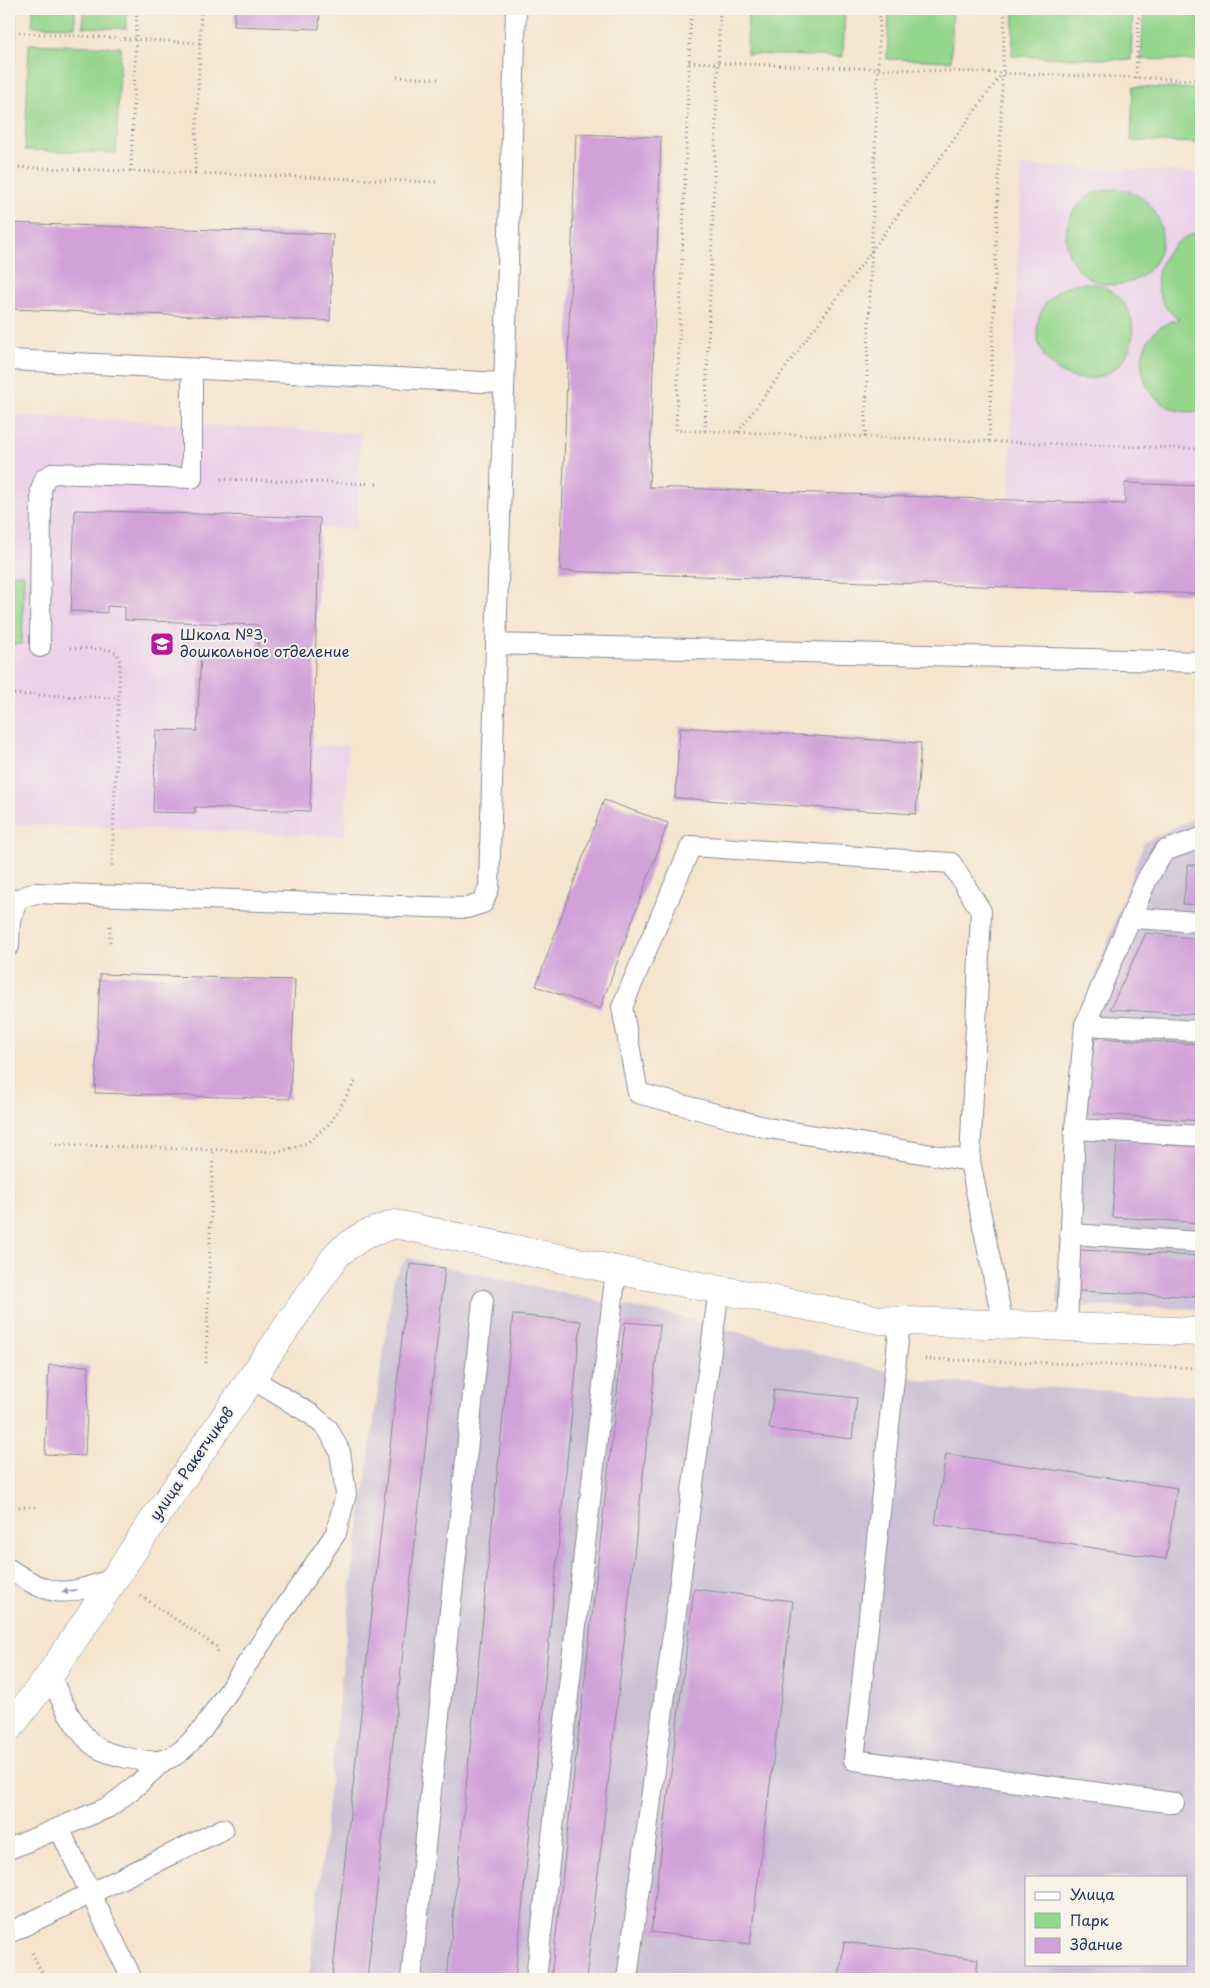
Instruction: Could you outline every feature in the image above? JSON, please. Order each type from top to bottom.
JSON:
[{"type":"street","name":"улица Ракетчиков","points":[[9,1728],[50,1675],[338,1253],[364,1235],[395,1224],[616,1270]]},
{"type":"street","points":[[616,1270],[880,1320],[1201,1332]]},
{"type":"lane","points":[[9,946],[10,919],[18,899],[35,893],[420,907],[467,908],[482,903],[489,887],[516,9]]},
{"type":"lane","points":[[9,360],[504,383]]},
{"type":"lane","points":[[40,647],[41,490],[45,478],[54,473],[192,478],[192,369]]},
{"type":"lane","points":[[496,644],[1201,662]]},
{"type":"lane","points":[[1067,1326],[1075,1129],[1085,1025],[1147,879],[1164,852],[1201,838]]},
{"type":"lane","points":[[970,1161],[768,1128],[638,1092],[622,1007],[690,846],[951,863],[981,912],[970,1161],[1003,1324]]},
{"type":"lane","points":[[1132,918],[1201,922]]},
{"type":"lane","points":[[1085,1025],[1201,1031]]},
{"type":"lane","points":[[1075,1129],[1201,1136]]},
{"type":"lane","points":[[1070,1234],[1201,1242]]},
{"type":"lane","points":[[536,1979],[616,1270]]},
{"type":"lane","points":[[627,1979],[718,1289]]},
{"type":"lane","points":[[411,1979],[483,1300]]},
{"type":"lane","points":[[900,1321],[854,1760],[1174,1803]]},
{"type":"lane","points":[[9,1849],[109,1807],[163,1761],[186,1748],[202,1730],[336,1533],[346,1494],[340,1452],[328,1429],[312,1415],[251,1378]]},
{"type":"lane","points":[[9,1569],[36,1587],[60,1593],[82,1589],[116,1578]]},
{"type":"lane","points":[[50,1675],[68,1714],[93,1746],[124,1758],[163,1761]]},
{"type":"lane","points":[[59,1828],[132,1979]]},
{"type":"lane","points":[[9,1933],[223,1829]]},
{"type":"path","points":[[15,9],[9,167],[436,182]]},
{"type":"path","points":[[131,171],[137,9]]},
{"type":"path","points":[[195,174],[201,9]]},
{"type":"path","points":[[691,9],[676,430],[1201,448]]},
{"type":"path","points":[[705,431],[720,9]]},
{"type":"path","points":[[865,437],[880,9]]},
{"type":"path","points":[[989,441],[1005,9]]},
{"type":"path","points":[[1136,78],[1139,9]]},
{"type":"path","points":[[9,32],[200,43]]},
{"type":"path","points":[[689,62],[1201,80]]},
{"type":"path","points":[[738,432],[1003,73]]},
{"type":"path","points":[[397,78],[439,79]]},
{"type":"path","points":[[192,478],[380,484]]},
{"type":"path","points":[[40,647],[108,649],[117,653],[120,661],[114,828]]},
{"type":"path","points":[[9,694],[119,698]]},
{"type":"path","points":[[51,1144],[279,1152],[307,1144],[331,1122],[356,1080]]},
{"type":"path","points":[[206,1363],[213,1150]]},
{"type":"path","points":[[9,1506],[37,1507]]},
{"type":"path","points":[[146,1589],[141,1597],[217,1648],[220,1654]]},
{"type":"shaded area","points":[[1021,166],[1201,172],[1201,594],[1121,591],[1009,500]]},
{"type":"shaded area","name":"Школа №3, дошкольное отделение","points":[[9,415],[361,433],[357,529],[319,528],[312,745],[348,746],[345,836],[9,824]]},
{"type":"shaded area","points":[[1201,814],[1201,1309],[1057,1305],[1073,1036],[1144,842]]},
{"type":"shaded area","points":[[407,1258],[599,1301],[669,1314],[924,1381],[1201,1396],[1201,1979],[309,1979],[353,1570],[394,1277]]},
{"type":"green space","points":[[33,9],[75,9],[75,27],[32,26]]},
{"type":"green space","points":[[83,9],[126,9],[126,29],[83,27]]},
{"type":"green space","points":[[748,9],[845,9],[843,57],[747,54]]},
{"type":"green space","points":[[889,9],[953,9],[951,61],[887,59]]},
{"type":"green space","points":[[1014,9],[1133,9],[1131,60],[1012,56]]},
{"type":"green space","points":[[1144,9],[1187,9],[1201,22],[1201,61],[1141,59]]},
{"type":"green space","points":[[29,44],[121,47],[116,153],[25,150]]},
{"type":"green space","points":[[1133,87],[1201,89],[1201,143],[1131,141]]},
{"type":"green space","points":[[1114,189],[1132,193],[1148,203],[1158,219],[1162,237],[1158,255],[1148,271],[1132,281],[1114,285],[1096,281],[1080,271],[1070,255],[1066,237],[1070,219],[1080,203],[1096,193]]},
{"type":"green space","points":[[1201,232],[1201,411],[1179,411],[1162,403],[1150,390],[1143,374],[1142,357],[1148,341],[1160,327],[1179,319],[1167,308],[1160,296],[1157,283],[1159,269],[1165,256],[1174,245],[1186,237]]},
{"type":"green space","points":[[1085,283],[1103,287],[1119,297],[1129,313],[1133,331],[1129,349],[1119,365],[1103,375],[1085,379],[1067,375],[1051,365],[1041,349],[1037,331],[1041,313],[1051,297],[1067,287]]},
{"type":"green space","points":[[9,573],[24,574],[22,644],[9,644]]},
{"type":"building","points":[[235,9],[320,9],[319,29],[234,26]]},
{"type":"building","points":[[576,134],[661,137],[649,487],[1125,504],[1125,483],[1201,486],[1201,594],[560,571]]},
{"type":"building","points":[[9,223],[333,234],[330,321],[9,309]]},
{"type":"building","points":[[75,510],[320,518],[310,811],[195,807],[195,813],[153,812],[156,730],[197,731],[201,653],[258,654],[258,625],[125,620],[125,607],[107,606],[107,613],[71,611]]},
{"type":"building","points":[[680,727],[921,743],[916,814],[675,798]]},
{"type":"building","points":[[604,800],[668,823],[600,1009],[536,986]]},
{"type":"building","points":[[1188,865],[1201,865],[1201,905],[1183,904]]},
{"type":"building","points":[[1146,933],[1201,939],[1201,1015],[1110,1009]]},
{"type":"building","points":[[100,974],[295,980],[290,1099],[95,1093]]},
{"type":"building","points":[[1095,1038],[1201,1044],[1201,1121],[1084,1113]]},
{"type":"building","points":[[1117,1141],[1201,1147],[1201,1223],[1112,1217]]},
{"type":"building","points":[[1080,1250],[1201,1256],[1201,1297],[1078,1291]]},
{"type":"building","points":[[410,1264],[445,1268],[367,1979],[332,1979]]},
{"type":"building","points":[[513,1315],[581,1321],[515,1979],[447,1979]]},
{"type":"building","points":[[625,1322],[660,1325],[586,1979],[551,1979]]},
{"type":"building","points":[[49,1365],[89,1366],[85,1456],[45,1454]]},
{"type":"building","points":[[774,1389],[857,1398],[852,1439],[769,1429]]},
{"type":"building","points":[[946,1454],[1177,1488],[1166,1559],[935,1524]]},
{"type":"building","points":[[694,1589],[793,1601],[750,1944],[651,1932]]},
{"type":"building","points":[[844,1942],[978,1959],[976,1979],[839,1979]]},
{"type":"place","name":"Школа №3, дошкольное отделение","points":[[162,644]]}]
